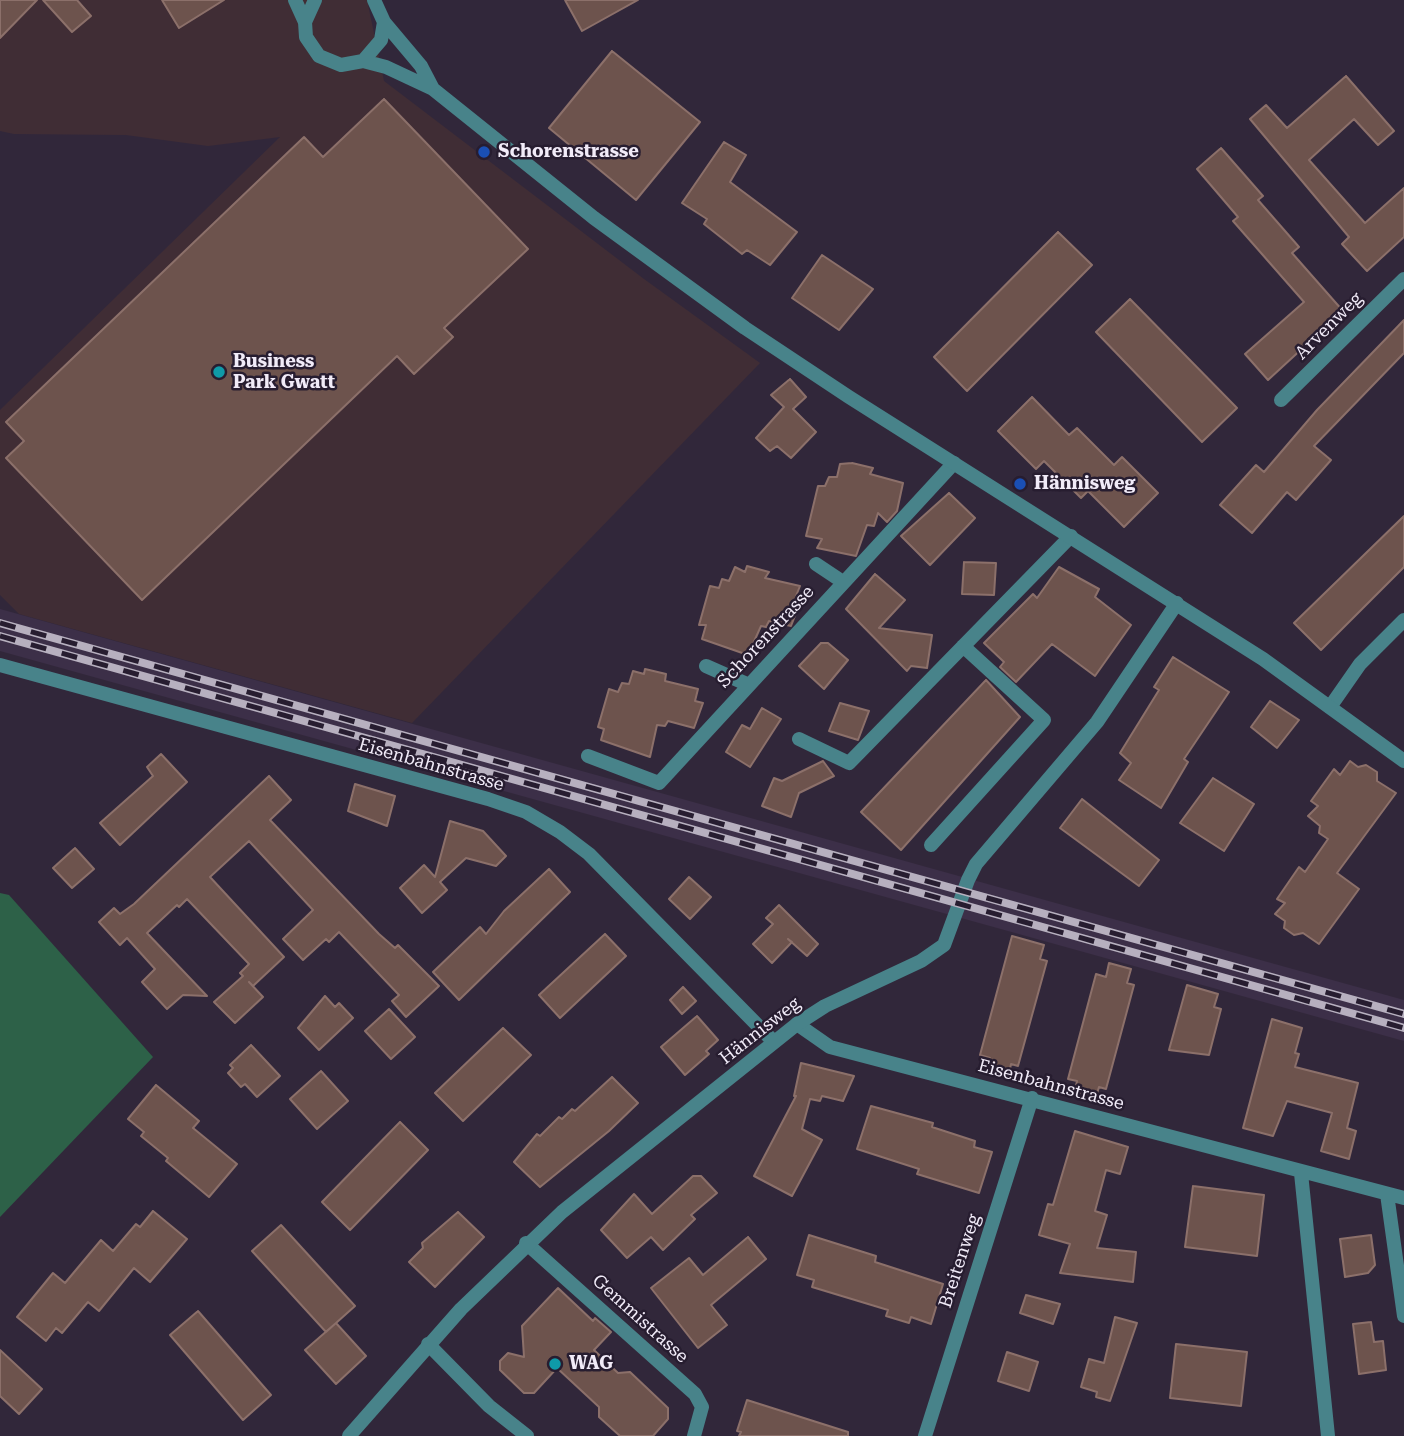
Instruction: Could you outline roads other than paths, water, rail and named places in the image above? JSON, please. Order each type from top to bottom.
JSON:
[{"type":"street","points":[[295,0],[305,22],[306,37],[319,56],[341,65],[363,61],[386,67],[433,89],[559,191],[674,277],[797,363],[1177,603],[1404,761]]},
{"type":"street","points":[[305,22],[315,0]]},
{"type":"street","points":[[374,0],[384,22],[421,66],[433,89]]},
{"type":"street","points":[[363,61],[377,48],[384,22]]},
{"type":"street","name":"Arvenweg","points":[[1281,400],[1404,279]]},
{"type":"street","name":"Schorenstrasse","points":[[588,756],[659,783],[954,463]]},
{"type":"street","points":[[799,739],[849,763],[1071,536]]},
{"type":"street","points":[[816,564],[844,582]]},
{"type":"street","name":"Hännisweg","points":[[349,1436],[428,1344],[526,1243],[773,1041],[825,1006],[921,961],[944,945],[976,864],[1097,722],[1177,603]]},
{"type":"street","points":[[1330,707],[1360,664],[1404,620]]},
{"type":"street","points":[[931,845],[1044,720],[963,646]]},
{"type":"street","name":"Eisenbahnstrasse","points":[[0,665],[475,796],[526,813],[560,832],[589,854],[773,1041]]},
{"type":"street","points":[[706,666],[749,685]]},
{"type":"street","name":"Eisenbahnstrasse","points":[[797,1024],[830,1047],[1404,1198]]},
{"type":"street","name":"Breitenweg","points":[[925,1436],[1032,1098]]},
{"type":"street","points":[[1301,1173],[1328,1436]]},
{"type":"street","points":[[1387,1194],[1404,1316]]},
{"type":"street","name":"Gemmistrasse","points":[[526,1243],[695,1394],[702,1407],[694,1436]]},
{"type":"street","points":[[428,1344],[489,1406],[527,1436]]},
{"type":"railway","points":[[0,623],[1404,1014]]},
{"type":"railway","points":[[0,636],[1404,1028]]},
{"type":"place","name":"Schorenstrasse","points":[[484,152]]},
{"type":"place","name":"Business Park Gwatt","points":[[219,372]]},
{"type":"place","name":"Hännisweg","points":[[1020,484]]},
{"type":"place","name":"WAG","points":[[555,1364]]}]
